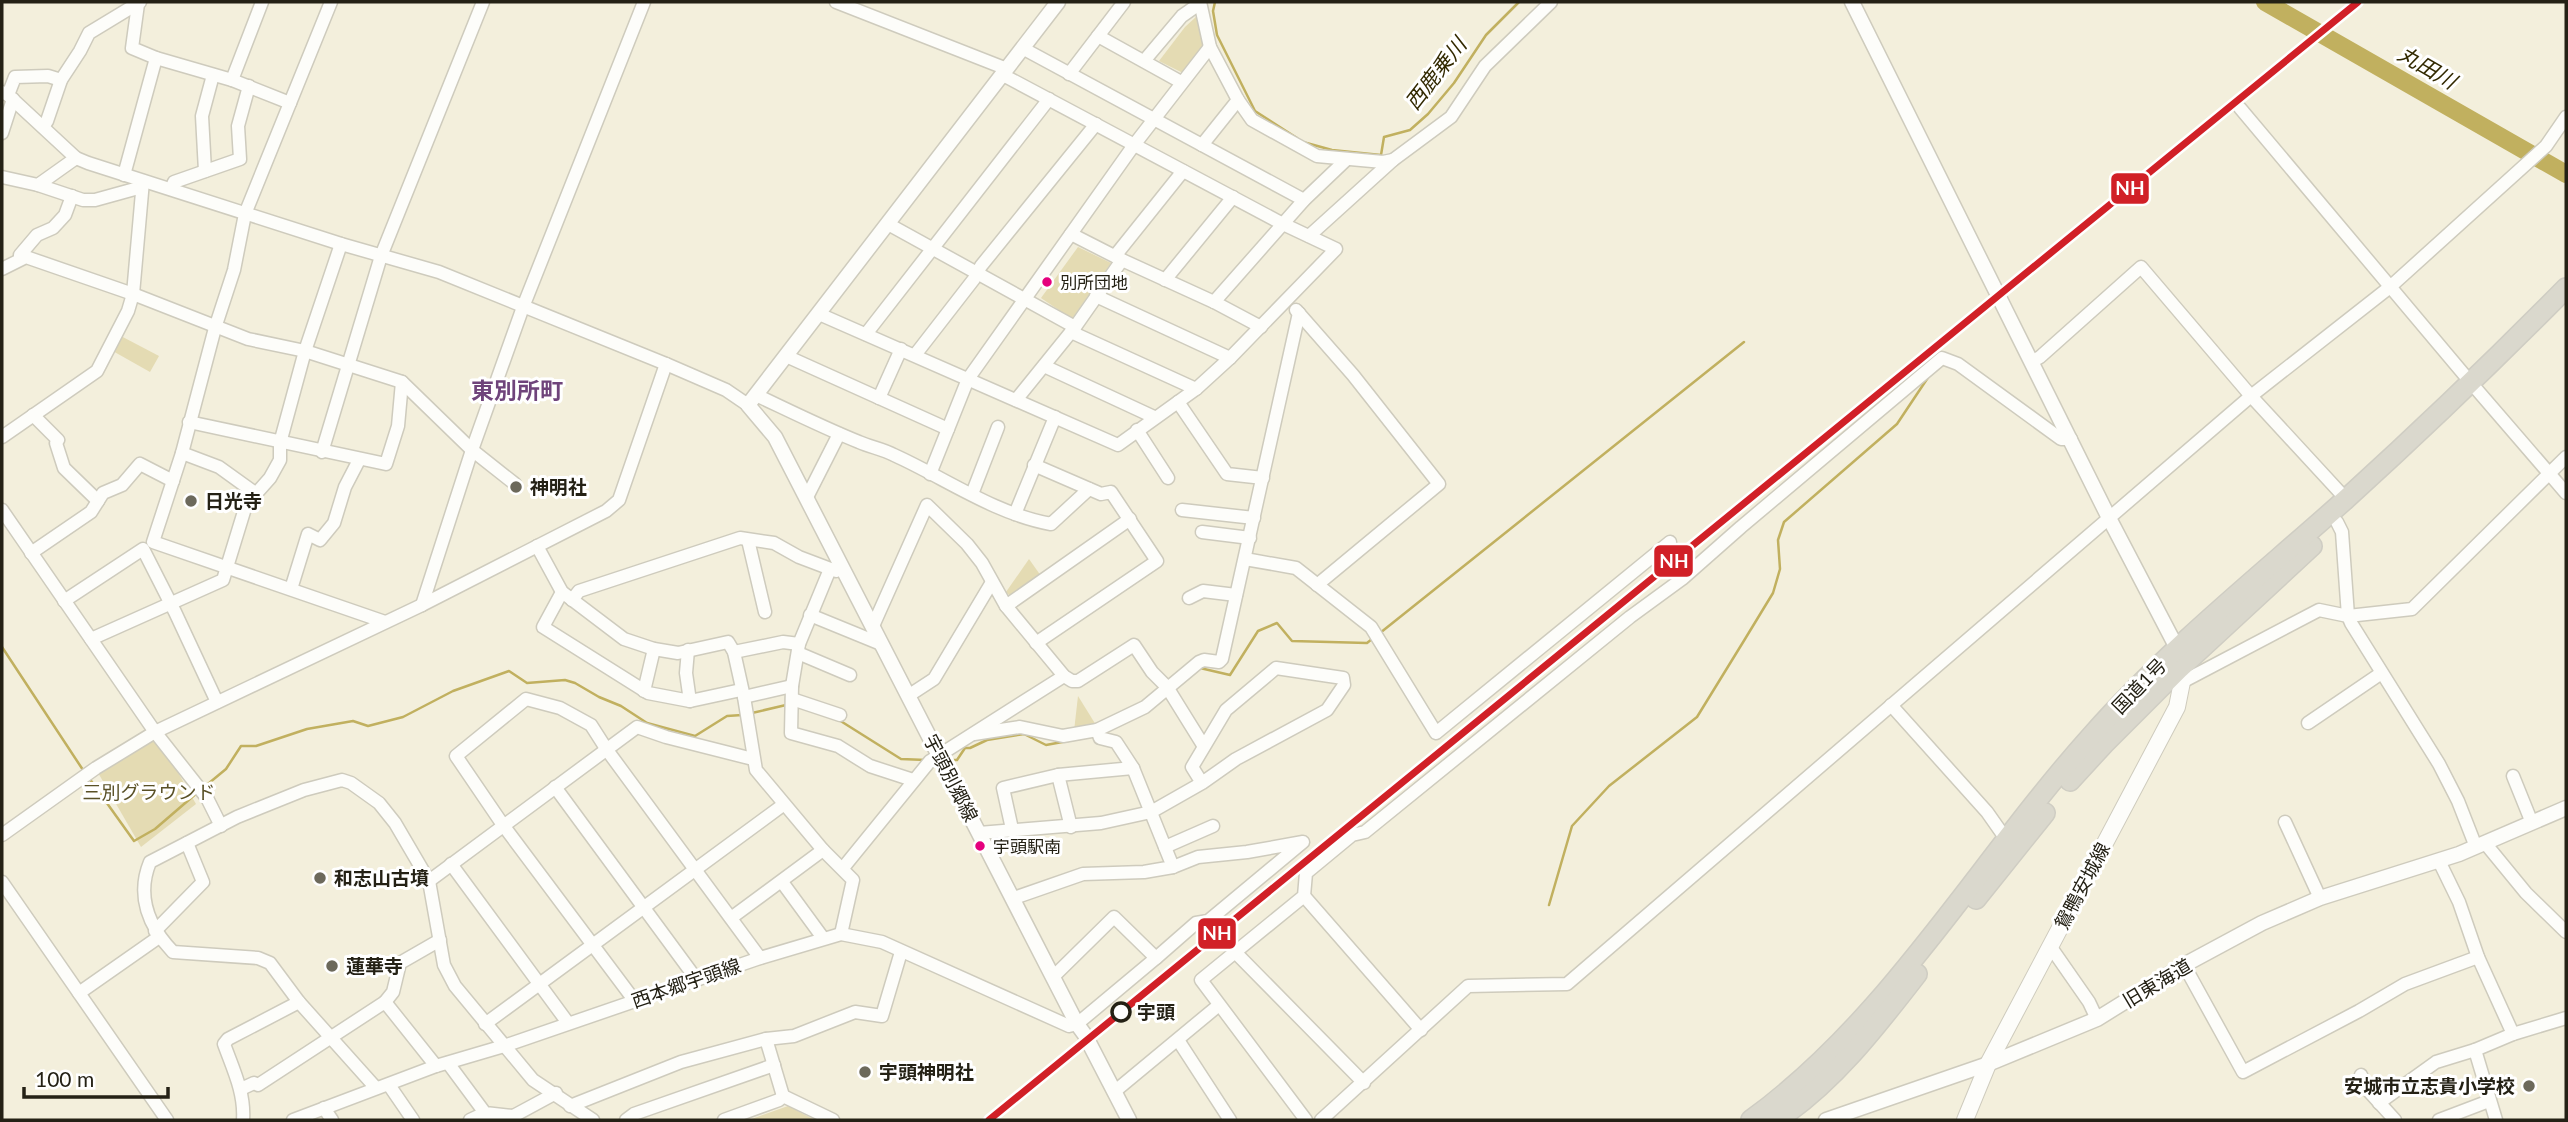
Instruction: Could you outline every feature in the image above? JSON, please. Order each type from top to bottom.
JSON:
[{"type":"highway","name":"国道1号","points":[[1785,1113],[2093,734],[2176,648],[2475,388],[2566,288]]},
{"type":"highway","name":"国道1号","points":[[1751,1120],[1785,1113],[1827,1078],[1881,1021],[2073,777],[2475,388],[2566,304]]},
{"type":"main road","name":"鴛鴨安城線","points":[[1965,1120],[1988,1064],[2177,707],[2180,676],[2176,648]]},
{"type":"street","points":[[232,80],[262,2]]},
{"type":"street","points":[[64,601],[148,545],[182,453],[215,328],[234,270],[246,214],[331,2]]},
{"type":"street","points":[[322,452],[381,256],[483,2]]},
{"type":"street","points":[[422,604],[472,450],[523,307],[644,2]]},
{"type":"street","points":[[819,314],[1118,444],[1196,389],[1261,327],[1336,249],[1134,145],[1005,72],[836,2]]},
{"type":"street","points":[[752,400],[1058,2]]},
{"type":"street","points":[[1069,74],[1124,2]]},
{"type":"street","points":[[1309,236],[1394,160],[1451,117],[1485,66],[1551,2]]},
{"type":"street","points":[[1853,2],[2176,648]]},
{"type":"street","points":[[139,3],[132,48],[156,58],[232,80],[290,103]]},
{"type":"street","points":[[43,127],[61,80],[89,33],[139,3]]},
{"type":"street","points":[[1144,61],[1182,16],[1199,3],[1210,47],[1238,100],[1252,120],[1317,156],[1383,162],[1394,160]]},
{"type":"street","points":[[1098,36],[1181,82]]},
{"type":"street","points":[[930,474],[968,379],[1134,145],[1210,47]]},
{"type":"street","points":[[1024,49],[1304,200]]},
{"type":"street","points":[[124,175],[156,58]]},
{"type":"street","points":[[205,171],[202,116],[213,75]]},
{"type":"street","points":[[2,132],[8,96],[15,77],[48,76],[61,80]]},
{"type":"street","points":[[171,189],[174,182],[240,159],[238,126],[248,86]]},
{"type":"street","points":[[8,96],[76,158],[142,184],[171,189],[341,244],[439,272],[726,390],[877,450],[892,453],[1015,514],[1051,524],[1089,489]]},
{"type":"street","points":[[866,334],[1049,99]]},
{"type":"street","points":[[1202,145],[1238,100]]},
{"type":"street","points":[[2240,108],[2566,493]]},
{"type":"street","points":[[1321,1120],[1468,986],[1567,984],[2251,396],[2390,287],[2546,146],[2566,117]]},
{"type":"street","points":[[915,355],[1096,124]]},
{"type":"street","points":[[38,185],[76,158]]},
{"type":"street","points":[[1214,302],[1304,200],[1347,159]]},
{"type":"street","points":[[1016,400],[1073,330],[1119,258],[1184,171]]},
{"type":"street","points":[[2,177],[38,185],[83,200],[95,200],[142,184]]},
{"type":"street","points":[[2,437],[97,371],[128,311],[133,294],[142,184]]},
{"type":"street","points":[[20,260],[20,255],[37,235],[53,229],[65,215],[72,196]]},
{"type":"street","points":[[1166,280],[1233,197]]},
{"type":"street","points":[[888,224],[1025,299],[1073,330],[1196,389]]},
{"type":"street","points":[[1071,234],[1261,327]]},
{"type":"street","points":[[91,639],[223,580],[246,505],[270,478],[280,460],[280,443],[305,351],[341,244]]},
{"type":"street","points":[[2,270],[26,257],[133,294],[248,339],[305,351],[402,382],[472,450],[515,484]]},
{"type":"street","points":[[2033,361],[2141,267],[2251,396],[2346,499]]},
{"type":"street","points":[[1096,296],[1230,358]]},
{"type":"street","points":[[1287,299],[1353,375],[1439,484],[1317,585]]},
{"type":"street","points":[[974,734],[1020,727],[1062,736],[1098,734],[1145,707],[1199,662],[1219,662],[1222,659],[1299,313]]},
{"type":"street","points":[[879,398],[901,349]]},
{"type":"street","points":[[786,356],[948,429]]},
{"type":"street","points":[[1306,1120],[1201,980],[1304,896],[1306,873],[1352,835],[1365,832],[1630,617],[1682,579],[1942,358],[1958,365],[2061,439],[2071,439]]},
{"type":"street","points":[[2,835],[96,768],[155,732],[422,604],[606,511],[619,500],[666,364]]},
{"type":"street","points":[[1044,366],[1154,417]]},
{"type":"street","points":[[189,422],[386,464],[398,426],[402,382]]},
{"type":"street","points":[[752,400],[807,497],[873,626]]},
{"type":"street","points":[[1178,402],[1227,474],[1263,478]]},
{"type":"street","points":[[33,415],[58,440],[56,443],[64,468],[97,501]]},
{"type":"street","points":[[1015,514],[1055,417]]},
{"type":"street","points":[[972,494],[998,427]]},
{"type":"street","points":[[1137,430],[1168,478]]},
{"type":"street","points":[[807,497],[839,434]]},
{"type":"street","points":[[182,453],[219,467],[255,493]]},
{"type":"street","points":[[2180,676],[2319,610],[2348,616],[2412,609],[2566,457]]},
{"type":"street","points":[[291,589],[308,534],[320,540],[334,523],[345,486],[359,460]]},
{"type":"street","points":[[31,553],[91,512],[103,493],[122,485],[139,464],[173,481]]},
{"type":"street","points":[[1034,465],[1101,494],[1111,492],[1157,561],[1036,643]]},
{"type":"street","points":[[873,626],[927,505],[958,533],[982,563],[1006,606],[1064,676],[1078,681],[1134,645],[1152,672],[1167,687],[1203,745]]},
{"type":"street","points":[[2,510],[155,732],[206,798],[221,826]]},
{"type":"street","points":[[1182,510],[1254,518]]},
{"type":"street","points":[[1006,606],[1130,519]]},
{"type":"street","points":[[2337,522],[2342,532],[2348,616],[2380,674],[2439,764],[2481,845],[2566,932]]},
{"type":"street","points":[[1202,532],[1250,538]]},
{"type":"street","points":[[840,715],[792,692],[743,693],[690,701],[644,691],[543,627],[567,596],[740,538],[774,543],[799,557],[846,575]]},
{"type":"street","points":[[748,540],[765,612]]},
{"type":"street","points":[[1245,559],[1296,568],[1371,627],[1436,733],[1670,542]]},
{"type":"street","points":[[148,545],[227,566],[385,622]]},
{"type":"street","points":[[148,545],[217,702]]},
{"type":"street","points":[[537,546],[567,596],[624,639],[654,649],[678,653],[729,642],[734,652],[743,693],[756,770],[823,850],[853,880],[841,934]]},
{"type":"street","points":[[830,569],[799,648],[792,692],[791,733],[838,746],[870,766],[913,780]]},
{"type":"street","points":[[908,696],[934,679],[992,582]]},
{"type":"street","points":[[1189,598],[1203,591],[1236,595]]},
{"type":"street","points":[[810,615],[881,644]]},
{"type":"street","name":"宇頭別郷線","points":[[873,626],[1053,978],[1129,1120]]},
{"type":"street","points":[[734,652],[783,642],[850,675]]},
{"type":"street","points":[[644,691],[654,649]]},
{"type":"street","points":[[688,650],[686,673],[690,701]]},
{"type":"street","points":[[979,833],[1071,827],[1151,812],[1202,783],[1236,759],[1327,710],[1344,685],[1343,678],[1276,668],[1226,710],[1203,745],[1192,767],[1202,783]]},
{"type":"street","points":[[2308,723],[2380,674]]},
{"type":"street","points":[[843,868],[930,761],[1064,676]]},
{"type":"street","points":[[634,1000],[591,946],[456,756],[526,699],[560,708],[592,725],[607,750],[760,958]]},
{"type":"street","points":[[1891,705],[1987,812],[2006,839]]},
{"type":"street","points":[[429,881],[637,727],[754,759]]},
{"type":"street","points":[[1098,734],[1116,742],[1133,768],[1173,867]]},
{"type":"street","points":[[1012,830],[1003,788],[1058,775],[1133,768]]},
{"type":"street","points":[[1058,775],[1071,827]]},
{"type":"street","points":[[2513,776],[2532,823]]},
{"type":"street","points":[[413,1120],[383,1086],[332,1039],[299,1002],[270,963],[258,958],[173,952],[157,934],[146,908],[146,872],[149,862],[221,826],[304,790],[342,780],[351,783],[379,803],[395,823],[429,881],[444,965],[449,978],[533,1080],[593,1120]]},
{"type":"street","points":[[555,787],[697,979]]},
{"type":"street","points":[[485,1024],[783,804]]},
{"type":"street","name":"旧東海道","points":[[1826,1120],[1988,1064],[2098,1019],[2184,965],[2262,923],[2320,898],[2439,861],[2566,808]]},
{"type":"street","points":[[2285,822],[2320,898]]},
{"type":"street","points":[[1165,847],[1213,826]]},
{"type":"street","points":[[1014,898],[1083,874],[1144,872],[1173,867],[1198,857],[1303,842],[1208,921],[1196,923],[1081,1030]]},
{"type":"street","points":[[79,993],[157,934],[203,882],[187,844]]},
{"type":"street","points":[[731,918],[823,850]]},
{"type":"street","points":[[2439,861],[2459,902],[2478,957],[2513,1034]]},
{"type":"street","points":[[451,864],[568,1023]]},
{"type":"street","points":[[2,882],[167,1120]]},
{"type":"street","points":[[782,882],[823,938]]},
{"type":"street","points":[[1304,896],[1421,1030]]},
{"type":"street","points":[[1053,978],[1114,917],[1156,958]]},
{"type":"street","name":"西本郷宇頭線","points":[[293,1120],[442,1065],[760,958],[841,934],[882,942],[1081,1030]]},
{"type":"street","points":[[241,1089],[254,1083],[258,1085],[385,1002],[393,992],[400,963],[439,940]]},
{"type":"street","points":[[2050,946],[2098,1019]]},
{"type":"street","points":[[570,1106],[681,1062],[766,1039],[794,1036],[855,1012],[883,1016],[901,952]]},
{"type":"street","points":[[1235,952],[1364,1083]]},
{"type":"street","points":[[2184,965],[2243,1072],[2359,1012],[2405,984],[2478,957]]},
{"type":"street","points":[[243,1120],[241,1089],[224,1044],[228,1039],[299,1002]]},
{"type":"street","points":[[385,1002],[485,1113]]},
{"type":"street","points":[[1114,1092],[1219,1005]]},
{"type":"street","points":[[2379,1103],[2436,1062],[2566,1018]]},
{"type":"street","points":[[766,1039],[783,1096],[833,1120]]},
{"type":"street","points":[[1178,1040],[1230,1120]]},
{"type":"street","points":[[2475,1050],[2496,1120]]},
{"type":"street","points":[[626,1120],[634,1114],[774,1065]]},
{"type":"street","points":[[2361,1075],[2365,1087],[2395,1120]]},
{"type":"street","points":[[470,1120],[485,1113],[510,1118],[556,1093]]},
{"type":"street","points":[[724,1120],[779,1100],[783,1096]]},
{"type":"street","points":[[2439,1120],[2489,1101]]},
{"type":"street","points":[[324,1108],[332,1120]]},
{"type":"green space","points":[[1197,16],[1208,44],[1183,73],[1159,61],[1185,27]]},
{"type":"green space","points":[[1078,247],[1111,263],[1072,319],[1041,298]]},
{"type":"green space","points":[[119,335],[159,356],[150,372],[111,350]]},
{"type":"green space","points":[[1029,559],[1041,576],[1010,596],[1006,592]]},
{"type":"green space","points":[[1078,696],[1096,725],[1074,731]]},
{"type":"green space","name":"三別グラウンド","points":[[155,732],[196,804],[141,847],[97,771]]},
{"type":"green space","points":[[788,1106],[815,1120],[749,1120]]},
{"type":"waterway","name":"西鹿乗川","points":[[1215,2],[1213,11],[1217,35],[1255,111],[1297,138]]},
{"type":"waterway","name":"西鹿乗川","points":[[1303,142],[1332,150],[1381,155],[1384,137],[1410,130],[1428,114],[1454,83],[1486,35],[1519,2]]},
{"type":"waterway","name":"丸田川","points":[[2265,2],[2566,174]]},
{"type":"waterway","points":[[1380,633],[1744,342]]},
{"type":"waterway","points":[[1549,905],[1572,826],[1609,786],[1697,717],[1745,639],[1773,593],[1780,569],[1778,540],[1784,522],[1897,424],[1929,376]]},
{"type":"waterway","points":[[1200,668],[1230,675],[1258,631],[1277,623],[1292,641],[1367,643],[1372,639]]},
{"type":"waterway","points":[[2,647],[83,770]]},
{"type":"waterway","points":[[203,788],[226,769],[241,746],[256,746],[307,729],[353,721],[368,726],[403,717],[453,691],[509,671],[527,683],[565,680],[575,683],[621,706],[647,723],[695,736],[727,716],[742,715]]},
{"type":"waterway","points":[[752,713],[786,705]]},
{"type":"waterway","points":[[839,720],[901,759],[926,760]]},
{"type":"waterway","points":[[946,760],[957,760],[965,748],[987,740],[1024,734],[1046,745],[1095,736]]},
{"type":"waterway","points":[[89,778],[134,841],[155,829],[198,792]]},
{"type":"transit line","name":"NH","points":[[989,1120],[2358,2]]},
{"type":"place","name":"別所団地","points":[[1047,282]]},
{"type":"place","name":"神明社","points":[[516,487]]},
{"type":"place","name":"日光寺","points":[[191,501]]},
{"type":"place","name":"宇頭駅南","points":[[980,846]]},
{"type":"place","name":"和志山古墳","points":[[320,878]]},
{"type":"place","name":"蓮華寺","points":[[332,966]]},
{"type":"place","name":"宇頭","points":[[1121,1012]]},
{"type":"place","name":"宇頭神明社","points":[[865,1072]]},
{"type":"place","name":"安城市立志貴小学校","points":[[2529,1086]]},
{"type":"district","name":"東別所町","points":[[517,391]]}]
